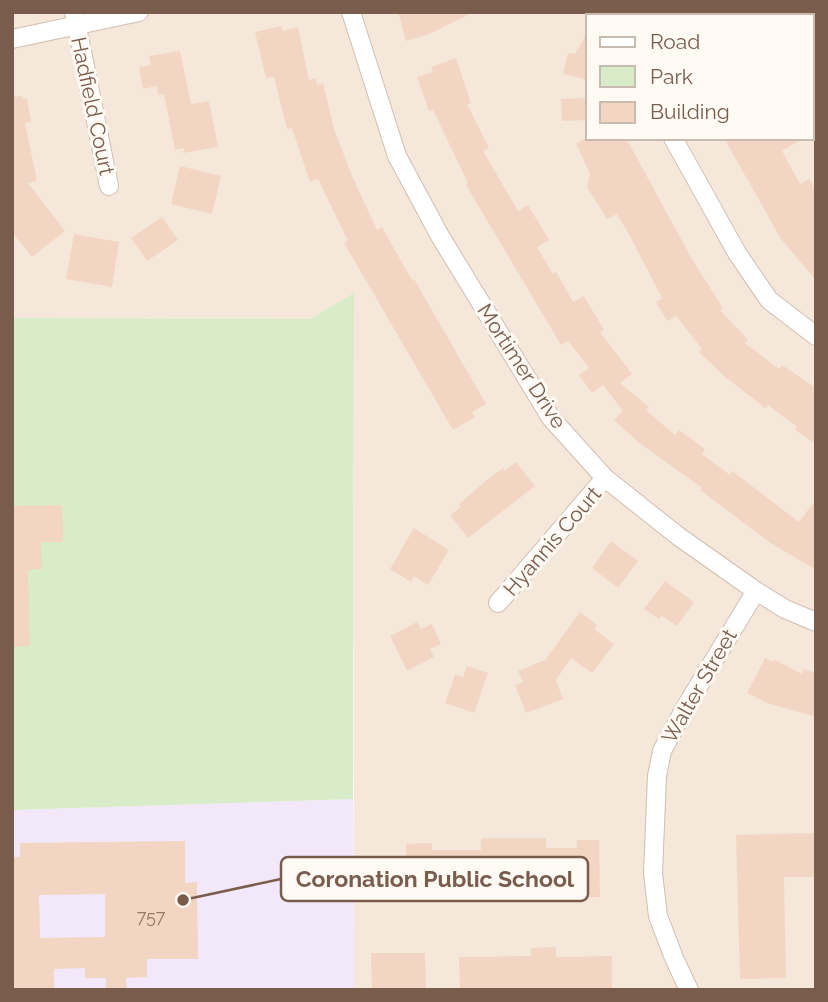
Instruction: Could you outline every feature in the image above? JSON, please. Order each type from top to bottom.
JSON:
[{"type":"street","points":[[12,39],[75,20],[139,12]]},
{"type":"street","name":"Mortimer Drive","points":[[351,12],[397,156],[440,236],[551,418],[606,478],[678,536],[756,591],[785,609],[816,622]]},
{"type":"street","name":"Hadfield Court","points":[[75,20],[109,186]]},
{"type":"street","points":[[674,140],[737,253],[769,300],[816,336]]},
{"type":"street","name":"Hyannis Court","points":[[498,603],[606,478]]},
{"type":"street","name":"Walter Street","points":[[689,990],[658,915],[653,873],[657,776],[662,751],[685,708],[756,591]]},
{"type":"shaded area","points":[[12,12],[816,12],[816,990],[354,990],[354,294],[310,319],[12,318]]},
{"type":"shaded area","points":[[353,799],[354,990],[12,990],[12,810]]},
{"type":"green space","points":[[354,293],[353,799],[12,810],[12,318],[310,319]]},
{"type":"building","points":[[398,12],[474,12],[427,35],[406,41]]},
{"type":"building","points":[[281,26],[283,31],[298,27],[309,80],[316,78],[317,85],[323,83],[334,129],[377,230],[382,227],[486,404],[472,412],[475,417],[453,430],[344,243],[348,241],[318,179],[310,182],[292,128],[287,129],[274,77],[266,78],[255,32]]},
{"type":"building","points":[[586,35],[586,80],[563,74],[568,53],[575,54]]},
{"type":"building","points":[[180,51],[191,104],[209,101],[218,147],[183,153],[184,148],[175,150],[164,94],[158,95],[157,86],[143,89],[139,67],[151,65],[149,56]]},
{"type":"building","points":[[456,58],[471,103],[467,104],[489,148],[483,151],[518,211],[528,205],[549,240],[537,247],[553,274],[556,272],[573,302],[584,296],[604,330],[600,332],[632,374],[620,383],[649,407],[646,410],[675,435],[679,430],[705,449],[702,454],[730,475],[732,471],[799,522],[816,499],[816,570],[769,542],[700,490],[702,488],[638,442],[614,420],[623,411],[603,385],[592,393],[579,375],[589,368],[568,341],[561,345],[466,185],[468,183],[433,110],[429,111],[417,77],[433,72],[431,67]]},
{"type":"building","points":[[22,96],[22,99],[27,98],[31,122],[25,123],[37,181],[28,183],[65,231],[32,257],[12,232],[12,97]]},
{"type":"building","points":[[586,98],[586,120],[562,121],[561,99]]},
{"type":"building","points":[[586,139],[627,140],[693,261],[723,308],[720,310],[748,340],[745,343],[779,369],[782,365],[816,388],[816,444],[795,430],[797,427],[768,405],[765,408],[724,376],[699,352],[702,349],[676,316],[667,321],[656,302],[662,298],[617,214],[607,219],[587,187],[590,174],[576,143]]},
{"type":"building","points":[[725,140],[801,140],[782,151],[800,184],[809,179],[816,190],[816,280],[781,239]]},
{"type":"building","points":[[180,166],[221,176],[212,214],[171,204]]},
{"type":"building","points":[[162,217],[178,240],[147,261],[131,238]]},
{"type":"building","points":[[74,234],[119,242],[112,287],[66,279]]},
{"type":"building","points":[[516,462],[535,486],[468,538],[450,515],[488,479]]},
{"type":"building","points":[[62,505],[63,542],[41,542],[42,569],[28,570],[30,646],[12,647],[12,506]]},
{"type":"building","points":[[414,528],[449,550],[428,585],[414,576],[411,582],[390,569]]},
{"type":"building","points":[[611,541],[638,561],[618,588],[592,568]]},
{"type":"building","points":[[665,581],[694,602],[677,626],[644,609]]},
{"type":"building","points":[[580,612],[597,625],[594,629],[614,644],[592,673],[571,658],[556,680],[563,699],[526,713],[515,685],[523,682],[518,671],[545,660]]},
{"type":"building","points":[[417,622],[421,629],[432,624],[441,644],[430,649],[434,657],[407,671],[390,636]]},
{"type":"building","points":[[765,658],[773,662],[775,660],[802,674],[803,669],[816,673],[816,717],[767,703],[747,693]]},
{"type":"building","points":[[467,666],[488,673],[474,713],[445,703],[455,675],[463,677]]},
{"type":"building","points":[[816,833],[816,877],[784,877],[786,978],[740,979],[736,835]]},
{"type":"building","points":[[481,838],[546,838],[546,848],[577,848],[577,840],[599,840],[600,897],[578,897],[578,886],[542,886],[541,898],[480,898],[480,887],[428,888],[429,899],[406,899],[406,844],[432,843],[432,850],[481,850]]},
{"type":"building","points":[[185,841],[185,883],[197,882],[198,959],[147,959],[147,977],[126,978],[127,988],[106,989],[106,978],[85,978],[85,968],[54,969],[54,990],[12,990],[12,857],[20,857],[20,843]],"holes":[[[105,894],[105,937],[40,938],[39,895]]]},
{"type":"building","points":[[556,947],[556,957],[612,956],[612,990],[460,990],[459,957],[531,956],[531,948]]},
{"type":"building","points":[[371,953],[425,953],[426,990],[372,990]]},
{"type":"place","name":"Coronation Public School","points":[[183,900]]}]
